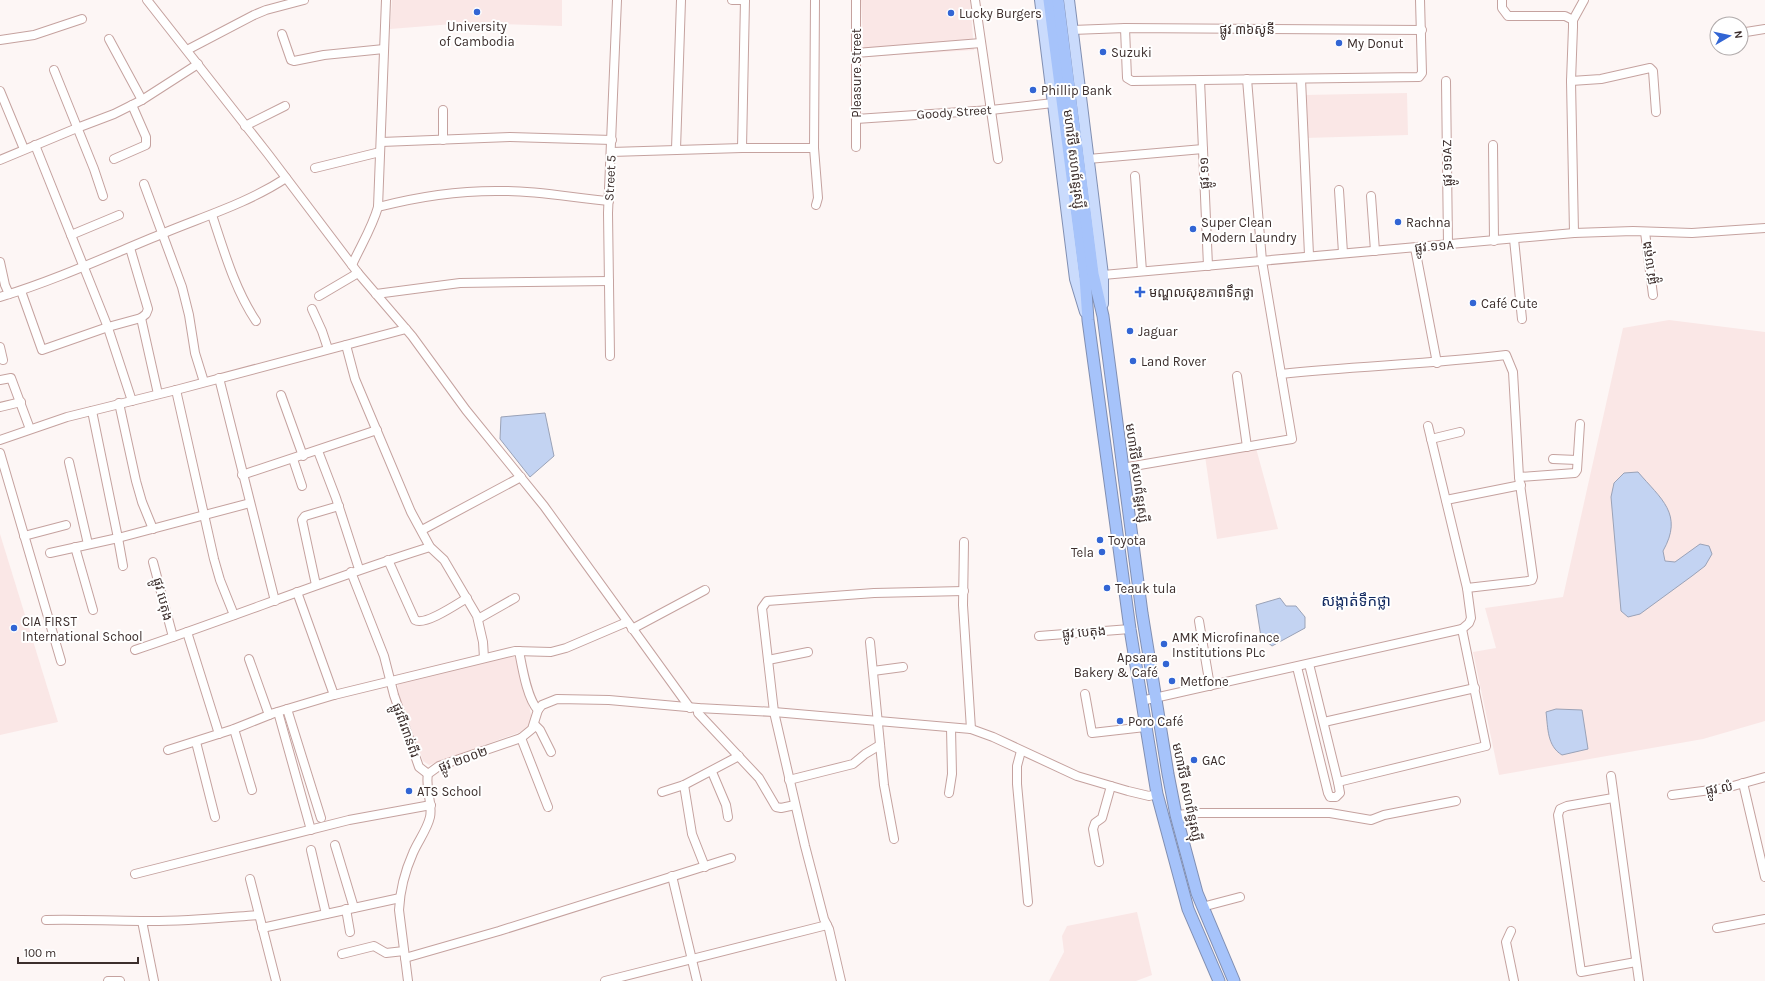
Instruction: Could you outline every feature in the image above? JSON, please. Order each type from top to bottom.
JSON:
[{"type":"highway","points":[[1049,0],[1073,151]]},
{"type":"highway","points":[[1058,0],[1073,151]]},
{"type":"highway","name":"មហាវិថី សហព័ន្ធរុស្ស៊ី","points":[[1073,151],[1093,274],[1103,316],[1122,468],[1154,698],[1176,815],[1202,907],[1234,981]]},
{"type":"highway","name":"មហាវិថី សហព័ន្ធរុស្ស៊ី","points":[[1073,151],[1088,320],[1130,629],[1145,727],[1157,794],[1184,898],[1219,981]]},
{"type":"main road","name":"មហាវិថី សហព័ន្ធរុស្ស៊ី","points":[[1040,0],[1075,279],[1088,320]]},
{"type":"main road","name":"មហាវិថី សហព័ន្ធរុស្ស៊ី","points":[[1068,0],[1103,275],[1103,316]]},
{"type":"street","points":[[147,0],[246,126],[358,273],[406,329],[466,410],[544,506],[690,708]]},
{"type":"street","points":[[187,50],[254,15],[266,10],[304,0]]},
{"type":"street","points":[[352,265],[362,243],[373,226],[378,207],[386,0]]},
{"type":"street","name":"Street 5","points":[[610,356],[609,201],[616,0]]},
{"type":"street","points":[[676,149],[681,0]]},
{"type":"street","points":[[732,0],[745,0],[742,148]]},
{"type":"street","points":[[815,0],[814,148],[818,198],[816,205]]},
{"type":"street","name":"Pleasure Street","points":[[856,0],[856,147]]},
{"type":"street","points":[[975,0],[998,160]]},
{"type":"street","points":[[1126,28],[1127,78],[1129,80],[1419,77],[1422,73],[1420,0]]},
{"type":"street","points":[[1502,0],[1502,8],[1508,16],[1565,16],[1573,20]]},
{"type":"street","points":[[1574,233],[1571,81],[1573,20],[1584,0]]},
{"type":"street","points":[[0,40],[34,35],[82,19]]},
{"type":"street","name":"ផ្លូវ ៣៦សូនី","points":[[1072,30],[1126,28],[1422,30]]},
{"type":"street","points":[[1749,32],[1765,29]]},
{"type":"street","points":[[282,34],[292,60],[294,61],[324,55],[384,49]]},
{"type":"street","points":[[109,39],[142,100]]},
{"type":"street","points":[[856,53],[981,43]]},
{"type":"street","points":[[0,160],[24,149],[114,114],[142,100],[198,64]]},
{"type":"street","points":[[1571,81],[1601,79],[1650,68],[1653,71],[1656,112]]},
{"type":"street","points":[[54,70],[103,196]]},
{"type":"street","points":[[1122,468],[1292,439],[1262,261],[1247,79]]},
{"type":"street","points":[[1301,79],[1309,255]]},
{"type":"street","name":"ផ្លូវ ១១","points":[[1200,80],[1208,266]]},
{"type":"street","name":"ផ្លូវ ១១AZ","points":[[1446,81],[1448,245]]},
{"type":"street","points":[[0,91],[24,149]]},
{"type":"street","name":"Goody Street","points":[[856,119],[991,110],[1052,103]]},
{"type":"street","points":[[114,159],[146,145],[146,137],[132,105]]},
{"type":"street","points":[[246,126],[285,106]]},
{"type":"street","points":[[443,110],[443,140]]},
{"type":"street","points":[[381,142],[510,137],[612,140]]},
{"type":"street","points":[[35,145],[108,327],[132,401]]},
{"type":"street","points":[[1493,145],[1494,241]]},
{"type":"street","points":[[611,152],[676,149],[814,148]]},
{"type":"street","points":[[1088,159],[1203,149]]},
{"type":"street","points":[[315,168],[380,152]]},
{"type":"street","points":[[1135,176],[1142,271]]},
{"type":"street","points":[[0,297],[21,291],[84,267],[164,233],[212,215],[251,198],[286,178]]},
{"type":"street","points":[[144,184],[164,233],[182,287],[189,315],[195,353],[204,382]]},
{"type":"street","points":[[1339,190],[1343,253]]},
{"type":"street","points":[[378,207],[433,194],[470,191],[507,191],[609,201]]},
{"type":"street","points":[[1371,196],[1375,251]]},
{"type":"street","points":[[71,235],[119,215]]},
{"type":"street","points":[[212,215],[238,287],[247,308],[256,321]]},
{"type":"street","name":"ផ្លូវ ១១A","points":[[1103,275],[1262,261],[1309,255],[1415,248],[1574,233],[1692,233],[1765,228]]},
{"type":"street","name":"ផ្លូវ បេតុង","points":[[1645,232],[1653,295]]},
{"type":"street","points":[[1514,239],[1522,319]]},
{"type":"street","points":[[21,291],[42,350],[108,327],[141,318],[146,314],[148,309],[130,248]]},
{"type":"street","points":[[1415,248],[1437,363]]},
{"type":"street","points":[[0,262],[5,285],[9,294]]},
{"type":"street","points":[[319,296],[358,273]]},
{"type":"street","points":[[376,294],[460,283],[609,281]]},
{"type":"street","points":[[312,309],[328,349]]},
{"type":"street","points":[[141,318],[158,394]]},
{"type":"street","points":[[0,440],[30,429],[119,403],[176,390],[406,329]]},
{"type":"street","points":[[346,344],[356,379],[412,512],[430,547],[444,560],[478,619],[483,642],[484,658]]},
{"type":"street","points":[[0,347],[3,360]]},
{"type":"street","points":[[1281,374],[1345,368],[1437,363],[1506,355],[1513,372],[1519,476],[1533,577],[1532,580],[1466,588]]},
{"type":"street","points":[[1238,376],[1247,447]]},
{"type":"street","points":[[0,380],[11,378],[30,429]]},
{"type":"street","points":[[219,378],[242,475],[275,601]]},
{"type":"street","points":[[176,390],[220,580],[234,615]]},
{"type":"street","points":[[281,395],[303,456]]},
{"type":"street","points":[[0,407],[21,402]]},
{"type":"street","points":[[119,403],[136,481],[142,502],[153,530]]},
{"type":"street","points":[[92,411],[123,566]]},
{"type":"street","points":[[1519,476],[1575,473],[1577,470],[1580,424]]},
{"type":"street","points":[[1141,701],[1462,629],[1469,623],[1471,618],[1466,588],[1428,426]]},
{"type":"street","points":[[242,475],[318,451],[377,430]]},
{"type":"street","points":[[1431,439],[1460,432]]},
{"type":"street","name":"ផ្លូវពីរពាន់ពីរ","points":[[318,451],[339,506],[355,570],[382,649],[392,682],[394,695],[419,767],[428,774]]},
{"type":"street","points":[[0,453],[62,661]]},
{"type":"street","points":[[293,459],[302,486]]},
{"type":"street","points":[[1553,459],[1578,460]]},
{"type":"street","points":[[69,462],[88,544]]},
{"type":"street","points":[[422,530],[521,477]]},
{"type":"street","points":[[1446,500],[1521,485]]},
{"type":"street","points":[[50,553],[153,530],[250,503]]},
{"type":"street","points":[[316,585],[302,520],[305,516],[339,506]]},
{"type":"street","points":[[24,536],[66,525]]},
{"type":"street","points":[[964,542],[963,605],[971,729]]},
{"type":"street","points":[[75,547],[93,610]]},
{"type":"street","points":[[136,650],[275,601],[355,570],[430,547]]},
{"type":"street","points":[[388,560],[417,622],[425,621],[467,598]]},
{"type":"street","name":"ផ្លូវ បេតុង","points":[[153,562],[172,637]]},
{"type":"street","points":[[632,629],[705,590]]},
{"type":"street","points":[[841,981],[827,925],[812,876],[774,712],[762,608],[767,601],[874,593],[964,591]]},
{"type":"street","points":[[297,592],[334,695]]},
{"type":"street","points":[[478,619],[515,598]]},
{"type":"street","points":[[1199,621],[1210,686]]},
{"type":"street","points":[[168,750],[234,729],[287,709],[334,695],[392,682],[484,658],[520,651],[551,652],[566,648],[627,622]]},
{"type":"street","name":"ផ្លូវ បេតុង","points":[[1039,636],[1130,629]]},
{"type":"street","points":[[1338,782],[1486,746],[1487,742],[1462,629]]},
{"type":"street","points":[[187,632],[219,734]]},
{"type":"street","points":[[870,642],[884,785],[894,840]]},
{"type":"street","points":[[520,651],[531,698],[538,710]]},
{"type":"street","points":[[768,660],[808,652]]},
{"type":"street","points":[[248,659],[269,715]]},
{"type":"street","points":[[1297,667],[1328,793],[1332,797],[1336,798],[1340,793],[1338,782],[1309,664]]},
{"type":"street","points":[[873,671],[903,666]]},
{"type":"street","points":[[1324,722],[1475,688]]},
{"type":"street","points":[[1084,694],[1092,733],[1145,727]]},
{"type":"street","points":[[551,752],[540,730],[535,725],[538,710],[550,700],[566,698],[690,708],[774,712],[971,729],[993,737],[1077,776],[1149,796],[1157,794]]},
{"type":"street","points":[[698,708],[698,713],[759,778],[776,807],[781,808],[795,805]]},
{"type":"street","points":[[287,709],[321,818]]},
{"type":"street","points":[[278,712],[311,830]]},
{"type":"street","name":"ផ្លូវ ២០០២","points":[[408,981],[404,954],[400,898],[403,880],[413,854],[428,824],[431,805],[427,783],[428,774],[439,766],[520,738],[535,725]]},
{"type":"street","points":[[949,793],[952,774],[952,728]]},
{"type":"street","points":[[234,729],[252,790]]},
{"type":"street","points":[[520,738],[548,806]]},
{"type":"street","points":[[196,742],[214,817]]},
{"type":"street","points":[[789,780],[853,764],[865,754],[880,745]]},
{"type":"street","points":[[1021,751],[1017,766],[1017,784],[1028,902]]},
{"type":"street","points":[[662,792],[684,785],[712,772],[739,756]]},
{"type":"street","points":[[712,772],[726,805],[728,816]]},
{"type":"street","points":[[1611,776],[1639,981]]},
{"type":"street","name":"ផ្លូវ លំ","points":[[1672,795],[1726,788],[1765,777]]},
{"type":"street","points":[[1743,783],[1765,877]]},
{"type":"street","points":[[684,785],[692,834],[705,867]]},
{"type":"street","points":[[1099,862],[1093,829],[1095,823],[1102,818],[1111,786]]},
{"type":"street","points":[[1613,798],[1567,806],[1560,809],[1558,815],[1564,859],[1581,972],[1636,962]]},
{"type":"street","points":[[1176,815],[1199,813],[1330,813],[1371,820],[1384,815],[1456,801]]},
{"type":"street","points":[[135,874],[349,820],[431,805]]},
{"type":"street","points":[[335,845],[350,909],[350,932]]},
{"type":"street","points":[[311,850],[326,914]]},
{"type":"street","points":[[342,954],[374,946],[386,953],[404,954],[499,931],[731,858]]},
{"type":"street","points":[[672,876],[694,960],[697,981]]},
{"type":"street","points":[[250,879],[276,981]]},
{"type":"street","points":[[1202,907],[1240,897]]},
{"type":"street","points":[[262,928],[400,898]]},
{"type":"street","points":[[46,920],[78,919],[142,922],[200,920],[258,915]]},
{"type":"street","points":[[1717,928],[1765,919]]},
{"type":"street","points":[[142,922],[154,981]]},
{"type":"street","points":[[605,981],[694,960],[827,925]]},
{"type":"street","points":[[1511,931],[1506,942],[1514,981]]},
{"type":"street","points":[[108,981],[120,981]]},
{"type":"shaded area","name":"University of Cambodia","points":[[392,0],[562,0],[562,26],[465,23],[390,29]]},
{"type":"shaded area","points":[[861,0],[970,0],[974,50],[864,57]]},
{"type":"shaded area","points":[[1407,93],[1408,135],[1305,138],[1304,95]]},
{"type":"shaded area","points":[[1669,320],[1765,332],[1765,721],[1703,739],[1499,775],[1473,652],[1496,648],[1485,608],[1563,597],[1623,328]]},
{"type":"shaded area","points":[[1256,448],[1278,529],[1217,539],[1205,456]]},
{"type":"shaded area","name":"CIA FIRST International School","points":[[0,534],[58,722],[0,735]]},
{"type":"shaded area","points":[[514,656],[519,663],[533,723],[526,730],[429,765],[423,761],[397,690],[398,684],[403,681]]},
{"type":"shaded area","points":[[1137,912],[1152,975],[1136,981],[1049,981],[1064,952],[1062,936],[1067,926]]},
{"type":"water","points":[[545,413],[554,456],[530,477],[500,439],[501,417]]},
{"type":"water","points":[[1638,472],[1662,499],[1670,517],[1671,527],[1669,538],[1663,551],[1665,561],[1675,562],[1700,544],[1709,546],[1712,554],[1705,566],[1692,576],[1640,614],[1628,617],[1621,611],[1611,497],[1614,483],[1624,473]]},
{"type":"water","points":[[1280,598],[1286,606],[1296,606],[1305,617],[1305,628],[1272,646],[1261,637],[1256,605]]},
{"type":"water","points":[[1556,709],[1582,710],[1588,749],[1562,755],[1553,747],[1549,736],[1546,712]]},
{"type":"place","name":"University of Cambodia","points":[[477,12]]},
{"type":"place","name":"Lucky Burgers","points":[[951,13]]},
{"type":"place","name":"My Donut","points":[[1339,43]]},
{"type":"place","name":"Suzuki","points":[[1103,52]]},
{"type":"place","name":"Phillip Bank","points":[[1033,90]]},
{"type":"place","name":"Rachna","points":[[1398,222]]},
{"type":"place","name":"Super Clean Modern Laundry","points":[[1193,229]]},
{"type":"place","name":"មណ្ឌលសុខភាពទឹកថ្លា","points":[[1140,292]]},
{"type":"place","name":"Café Cute","points":[[1473,303]]},
{"type":"place","name":"Jaguar","points":[[1130,331]]},
{"type":"place","name":"Land Rover","points":[[1133,361]]},
{"type":"place","name":"Toyota","points":[[1100,540]]},
{"type":"place","name":"Tela","points":[[1102,552]]},
{"type":"place","name":"Teauk tula","points":[[1107,588]]},
{"type":"place","name":"CIA FIRST International School","points":[[14,628]]},
{"type":"place","name":"AMK Microfinance Institutions PLc","points":[[1164,644]]},
{"type":"place","name":"Apsara Bakery & Café","points":[[1166,664]]},
{"type":"place","name":"Metfone","points":[[1172,681]]},
{"type":"place","name":"Poro Café","points":[[1120,721]]},
{"type":"place","name":"GAC","points":[[1194,760]]},
{"type":"place","name":"ATS School","points":[[409,791]]},
{"type":"district","name":"សង្កាត់ទឹកថ្លា","points":[[1356,601]]}]
